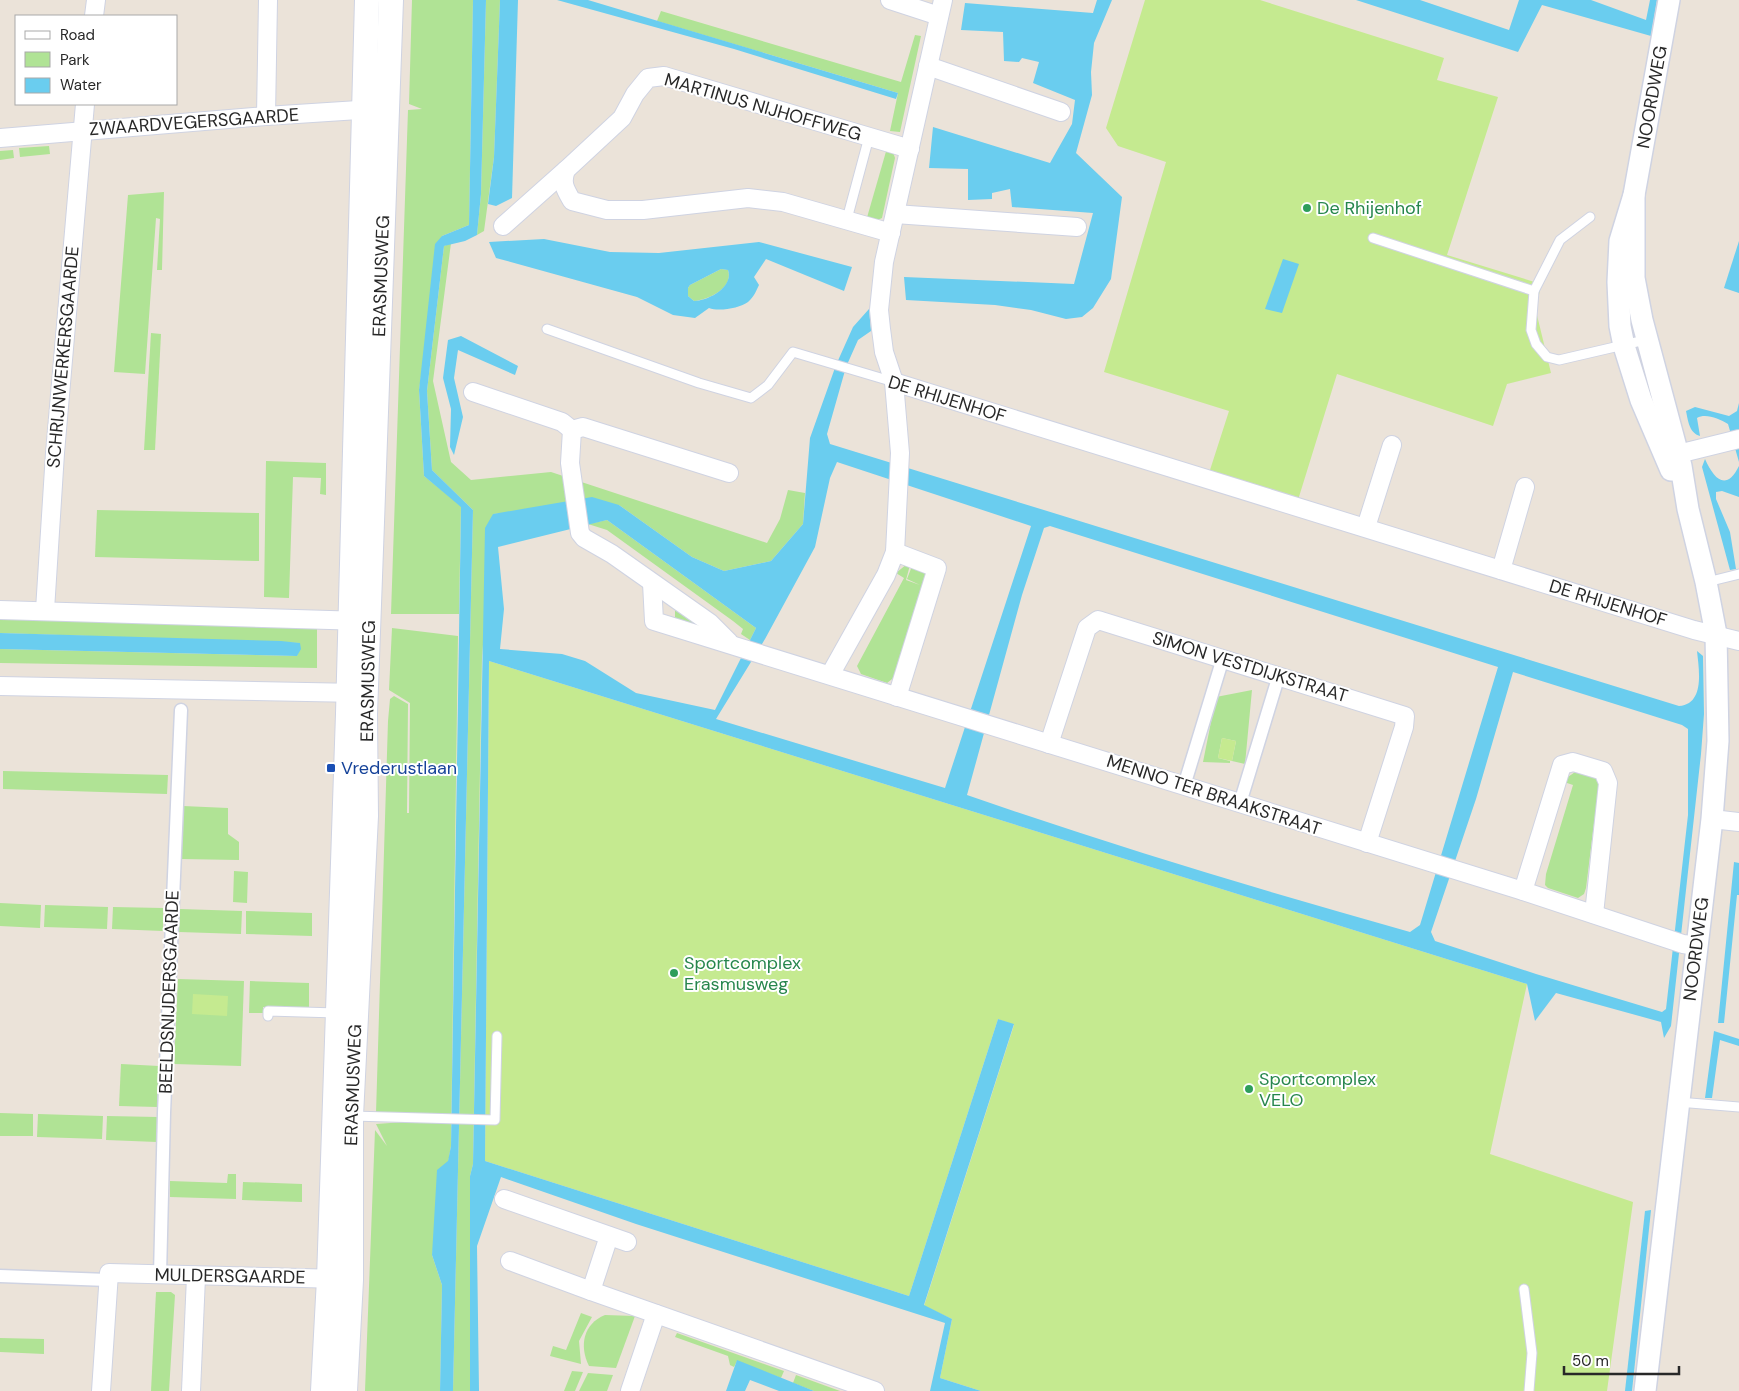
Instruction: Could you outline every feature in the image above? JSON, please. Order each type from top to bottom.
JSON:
[{"type":"main road","name":"ERASMUSWEG","points":[[360,621],[363,110],[367,0]]},
{"type":"main road","name":"ERASMUSWEG","points":[[342,1116],[337,1013],[357,693],[391,0]]},
{"type":"main road","name":"ERASMUSWEG","points":[[323,1391],[342,1116],[366,816],[357,693]]},
{"type":"main road","name":"ERASMUSWEG","points":[[330,1279],[345,1391]]},
{"type":"street","points":[[94,15],[96,0]]},
{"type":"street","points":[[266,116],[268,0]]},
{"type":"street","points":[[830,675],[886,575],[895,552],[900,453],[894,382],[884,352],[879,310],[884,262],[941,8],[890,0]]},
{"type":"street","name":"NOORDWEG","points":[[1669,0],[1634,195],[1620,241],[1618,282],[1620,326],[1624,346],[1641,400],[1674,460]]},
{"type":"street","points":[[928,66],[1061,112]]},
{"type":"street","name":"MARTINUS NIJHOFFWEG","points":[[503,226],[622,118],[635,94],[648,78],[664,76],[910,149]]},
{"type":"street","name":"SCHRIJNWERKERSGAARDE","points":[[45,610],[55,453],[86,105]]},
{"type":"street","name":"ZWAARDVEGERSGAARDE","points":[[0,138],[387,108]]},
{"type":"street","points":[[566,170],[563,186],[572,200]]},
{"type":"street","points":[[539,193],[607,210],[642,210],[748,198],[783,202],[891,233]]},
{"type":"street","name":"NOORDWEG","points":[[1634,195],[1634,278],[1645,340],[1706,582],[1716,634],[1718,742],[1712,819],[1683,943],[1678,1102],[1645,1391]]},
{"type":"street","points":[[895,214],[1077,228]]},
{"type":"street","name":"DE RHIJENHOF","points":[[894,382],[1694,630],[1739,641]]},
{"type":"street","points":[[473,392],[562,422],[572,430],[583,427],[730,473]]},
{"type":"street","name":"MENNO TER BRAAKSTRAAT","points":[[572,430],[570,463],[580,533],[584,538],[612,554],[710,623],[734,645]]},
{"type":"street","points":[[1674,460],[1734,440]]},
{"type":"street","points":[[1366,527],[1392,445]]},
{"type":"street","points":[[1501,570],[1525,487]]},
{"type":"street","points":[[895,552],[937,568],[897,697]]},
{"type":"street","name":"MENNO TER BRAAKSTRAAT","points":[[652,583],[654,621],[1523,891],[1683,943]]},
{"type":"street","points":[[0,610],[360,621]]},
{"type":"street","name":"SIMON VESTDIJKSTRAAT","points":[[1048,744],[1087,628],[1098,620],[1279,675],[1405,716],[1404,727],[1367,843]]},
{"type":"street","points":[[1184,786],[1223,658]]},
{"type":"street","points":[[1240,803],[1279,675]]},
{"type":"street","points":[[0,686],[357,693]]},
{"type":"street","name":"BEELDSNIJDERSGAARDE","points":[[160,1275],[181,710]]},
{"type":"street","points":[[1523,891],[1562,765],[1573,762],[1602,771],[1608,782],[1594,914]]},
{"type":"street","points":[[1712,819],[1739,822]]},
{"type":"street","points":[[504,1199],[627,1242]]},
{"type":"street","points":[[591,1291],[609,1236]]},
{"type":"street","points":[[510,1261],[875,1391]]},
{"type":"street","name":"MULDERSGAARDE","points":[[0,1276],[108,1277],[160,1275],[330,1279]]},
{"type":"street","points":[[101,1391],[108,1277]]},
{"type":"street","points":[[191,1391],[196,1277]]},
{"type":"street","points":[[630,1391],[656,1314]]},
{"type":"lane","points":[[847,219],[869,137]]},
{"type":"lane","points":[[1590,218],[1560,240],[1534,291],[1531,330],[1536,344],[1547,357],[1559,360],[1645,340]]},
{"type":"lane","points":[[1372,238],[1534,291]]},
{"type":"lane","name":"DE RHIJENHOF","points":[[547,329],[700,383],[751,398],[768,385],[793,352],[894,382]]},
{"type":"lane","points":[[1706,582],[1739,574]]},
{"type":"lane","points":[[268,1016],[268,1011],[337,1013]]},
{"type":"lane","points":[[342,1116],[495,1120],[497,1036]]},
{"type":"lane","points":[[1678,1102],[1739,1107]]},
{"type":"lane","points":[[1524,1289],[1532,1354],[1529,1391]]},
{"type":"green space","points":[[412,0],[473,0],[469,225],[442,236],[419,390],[424,476],[461,506],[459,614],[391,614],[408,110],[422,109],[409,104]]},
{"type":"green space","points":[[486,0],[500,0],[494,157],[484,231],[477,235],[481,194]]},
{"type":"green space","name":"De Rhijenhof","points":[[1145,0],[1260,0],[1444,58],[1437,80],[1498,97],[1447,255],[1541,284],[1536,311],[1551,373],[1507,384],[1493,426],[1337,374],[1298,500],[1212,473],[1210,470],[1229,411],[1104,372],[1166,162],[1118,146],[1106,128]]},
{"type":"green space","points":[[661,11],[901,82],[915,35],[921,36],[900,132],[890,131],[898,93],[657,21]]},
{"type":"green space","points":[[49,146],[50,154],[20,157],[19,148]]},
{"type":"green space","points":[[887,148],[893,152],[895,158],[882,218],[873,222],[866,221]]},
{"type":"green space","points":[[13,150],[14,158],[0,160],[0,151]]},
{"type":"green space","points":[[164,192],[162,270],[157,270],[160,219],[156,218],[145,374],[114,372],[128,195]]},
{"type":"green space","points":[[451,243],[433,381],[451,462],[471,480],[551,472],[767,543],[780,519],[788,490],[805,493],[803,524],[771,561],[724,571],[692,557],[619,505],[493,514],[482,658],[473,1164],[470,1176],[470,1391],[453,1391],[473,510],[432,470],[427,391],[444,246]]},
{"type":"green space","points":[[721,269],[728,270],[729,276],[724,287],[718,292],[694,301],[688,296],[690,285]]},
{"type":"green space","points":[[151,333],[161,334],[155,450],[144,450]]},
{"type":"green space","points":[[266,461],[326,463],[326,495],[320,494],[321,478],[293,477],[289,598],[264,597]]},
{"type":"green space","points":[[97,510],[259,513],[259,561],[95,557]]},
{"type":"green space","points":[[607,520],[756,628],[750,640],[741,634],[743,629],[733,621],[607,530],[588,524]]},
{"type":"green space","points":[[907,564],[910,565],[906,580],[920,585],[907,579],[912,566],[928,574],[896,676],[887,683],[861,674],[857,666],[904,578],[896,573]]},
{"type":"green space","points":[[675,609],[705,628],[675,620]]},
{"type":"green space","points":[[0,619],[317,628],[317,668],[0,663],[0,649],[297,656],[300,643],[0,633]]},
{"type":"green space","points":[[392,628],[458,636],[451,1146],[432,1255],[442,1285],[440,1391],[365,1391],[375,1130],[387,1146],[376,1124],[447,1119],[376,1113],[388,721],[390,699],[394,696],[408,704],[407,813],[409,813],[410,703],[389,690]]},
{"type":"green space","name":"Sportcomplex VELO","points":[[489,661],[1527,984],[1490,1154],[1633,1202],[1607,1391],[981,1391],[940,1378],[952,1319],[924,1306],[1014,1025],[998,1019],[909,1296],[485,1161]]},
{"type":"green space","points":[[1252,690],[1245,764],[1232,761],[1236,741],[1222,738],[1218,758],[1230,761],[1230,763],[1203,762],[1216,697]]},
{"type":"green space","points":[[1222,738],[1236,741],[1232,761],[1218,758]]},
{"type":"green space","points":[[1578,770],[1597,778],[1601,799],[1597,799],[1586,888],[1584,894],[1578,898],[1548,888],[1545,885],[1546,874],[1573,785],[1564,782],[1565,779]]},
{"type":"green space","points":[[3,771],[168,775],[167,794],[3,789]]},
{"type":"green space","points":[[183,806],[228,808],[228,834],[239,842],[239,860],[181,859]]},
{"type":"green space","points":[[234,871],[248,872],[247,903],[233,902]]},
{"type":"green space","points":[[0,903],[41,905],[40,928],[0,926]]},
{"type":"green space","points":[[45,905],[108,907],[107,929],[44,927]]},
{"type":"green space","points":[[113,907],[163,908],[163,931],[112,929]]},
{"type":"green space","points":[[180,909],[242,911],[241,934],[179,932]]},
{"type":"green space","points":[[246,911],[312,913],[312,936],[246,934]]},
{"type":"green space","points":[[178,979],[244,981],[241,1066],[174,1064]]},
{"type":"green space","points":[[250,981],[309,983],[309,1008],[263,1007],[263,1013],[249,1013]]},
{"type":"green space","points":[[193,994],[228,996],[227,1016],[192,1014]]},
{"type":"green space","points":[[121,1064],[159,1066],[157,1107],[119,1106]]},
{"type":"green space","points":[[0,1113],[33,1114],[33,1136],[0,1136]]},
{"type":"green space","points":[[38,1114],[103,1116],[102,1139],[37,1137]]},
{"type":"green space","points":[[107,1116],[158,1117],[157,1142],[106,1140]]},
{"type":"green space","points":[[228,1174],[236,1174],[236,1199],[170,1197],[170,1181],[227,1183]]},
{"type":"green space","points":[[243,1182],[302,1184],[302,1202],[242,1200]]},
{"type":"green space","points":[[156,1292],[171,1292],[175,1295],[169,1391],[151,1391]]},
{"type":"green space","points":[[581,1313],[592,1317],[579,1341],[581,1364],[550,1356],[553,1346],[566,1350]]},
{"type":"green space","points":[[605,1315],[635,1316],[616,1368],[589,1366],[584,1351],[585,1336],[588,1330],[592,1324]]},
{"type":"green space","points":[[677,1333],[784,1371],[781,1378],[737,1361],[734,1367],[730,1365],[728,1356],[675,1337]]},
{"type":"green space","points":[[0,1338],[44,1339],[44,1354],[0,1352]]},
{"type":"green space","points":[[572,1371],[583,1372],[575,1391],[564,1391]]},
{"type":"green space","points":[[588,1373],[613,1375],[607,1391],[579,1391]]},
{"type":"green space","points":[[796,1375],[840,1391],[814,1391],[793,1383]]},
{"type":"water","points":[[473,0],[486,0],[481,194],[477,235],[465,241],[444,246],[427,391],[432,470],[473,510],[453,1391],[440,1391],[442,1285],[432,1255],[437,1170],[448,1161],[451,1146],[461,507],[424,476],[419,390],[435,244],[442,236],[469,225]]},
{"type":"water","points":[[500,0],[518,0],[512,198],[496,206],[488,204],[494,157]]},
{"type":"water","points":[[557,0],[588,0],[898,93],[896,99],[734,49]]},
{"type":"water","points":[[1097,0],[1112,0],[1094,43],[1091,72],[1092,95],[1076,153],[1122,197],[1111,279],[1093,308],[1082,317],[1066,319],[1031,310],[995,305],[906,300],[904,277],[1074,284],[1093,213],[1012,207],[1010,189],[992,193],[992,199],[968,200],[968,169],[929,168],[933,127],[1050,163],[1072,124],[1075,100],[1033,83],[1039,62],[1022,58],[1019,62],[1004,61],[1003,32],[961,30],[965,3],[1093,13]]},
{"type":"water","points":[[1356,0],[1420,0],[1509,30],[1519,0],[1591,0],[1646,20],[1650,0],[1657,0],[1651,36],[1542,5],[1518,52]]},
{"type":"water","points":[[544,239],[610,252],[659,253],[759,242],[852,267],[844,291],[766,259],[754,277],[759,285],[748,302],[729,309],[718,310],[709,308],[695,318],[673,315],[637,297],[496,258],[489,242]],"holes":[[[721,269],[728,270],[729,276],[724,287],[712,296],[694,301],[688,296],[690,285]]]},
{"type":"water","points":[[1739,241],[1739,293],[1724,288]]},
{"type":"water","points":[[1283,259],[1299,264],[1282,313],[1265,309]]},
{"type":"water","points":[[869,309],[871,331],[858,340],[846,367],[827,434],[830,444],[1679,706],[1687,704],[1697,693],[1699,676],[1697,651],[1703,656],[1704,714],[1701,754],[1671,1026],[1664,1038],[1661,1022],[1556,993],[1535,1021],[1527,984],[489,661],[485,1161],[909,1296],[998,1019],[1014,1024],[924,1305],[952,1319],[940,1378],[981,1391],[930,1391],[945,1323],[636,1224],[501,1177],[477,1246],[479,1391],[470,1391],[470,1176],[473,1164],[485,528],[493,514],[592,497],[619,505],[692,557],[724,571],[771,561],[803,524],[810,438],[836,365],[853,327]],"holes":[[[837,462],[1031,526],[945,788],[716,719],[765,639],[815,547],[830,478]],[[607,520],[756,628],[715,710],[636,693],[585,661],[562,654],[500,649],[504,609],[498,547]],[[1050,526],[1498,667],[1420,925],[1410,932],[1354,916],[1132,850],[967,795],[1022,595],[1044,528]],[[1513,672],[1682,725],[1688,729],[1688,815],[1666,1009],[1662,1012],[1435,941],[1431,932],[1476,799]]]},
{"type":"water","points":[[461,336],[518,366],[515,375],[458,350],[454,378],[463,417],[454,455],[450,447],[451,409],[443,378],[448,340]]},
{"type":"water","points":[[1739,403],[1739,462],[1728,424],[1708,416],[1697,418],[1700,436],[1691,429],[1686,411],[1695,407],[1729,416],[1737,411]]},
{"type":"water","points":[[1705,459],[1712,472],[1720,480],[1729,479],[1739,466],[1739,497],[1722,491],[1716,492],[1716,499],[1730,532],[1736,569],[1730,570],[1702,467]]},
{"type":"water","points":[[0,633],[281,641],[300,643],[301,649],[297,656],[0,649]]},
{"type":"water","points":[[1734,862],[1739,863],[1739,895],[1737,895],[1724,1023],[1718,1023]]},
{"type":"water","points":[[1714,1031],[1739,1039],[1739,1046],[1720,1040],[1712,1098],[1705,1098]]},
{"type":"water","points":[[1651,1210],[1632,1391],[1625,1391],[1645,1211]]},
{"type":"water","points":[[737,1360],[814,1391],[779,1391],[750,1380],[745,1391],[726,1391]]},
{"type":"place","name":"De Rhijenhof","points":[[1307,208]]},
{"type":"place","name":"Vrederustlaan","points":[[331,768]]},
{"type":"place","name":"Sportcomplex Erasmusweg","points":[[674,973]]},
{"type":"place","name":"Sportcomplex VELO","points":[[1249,1089]]}]
